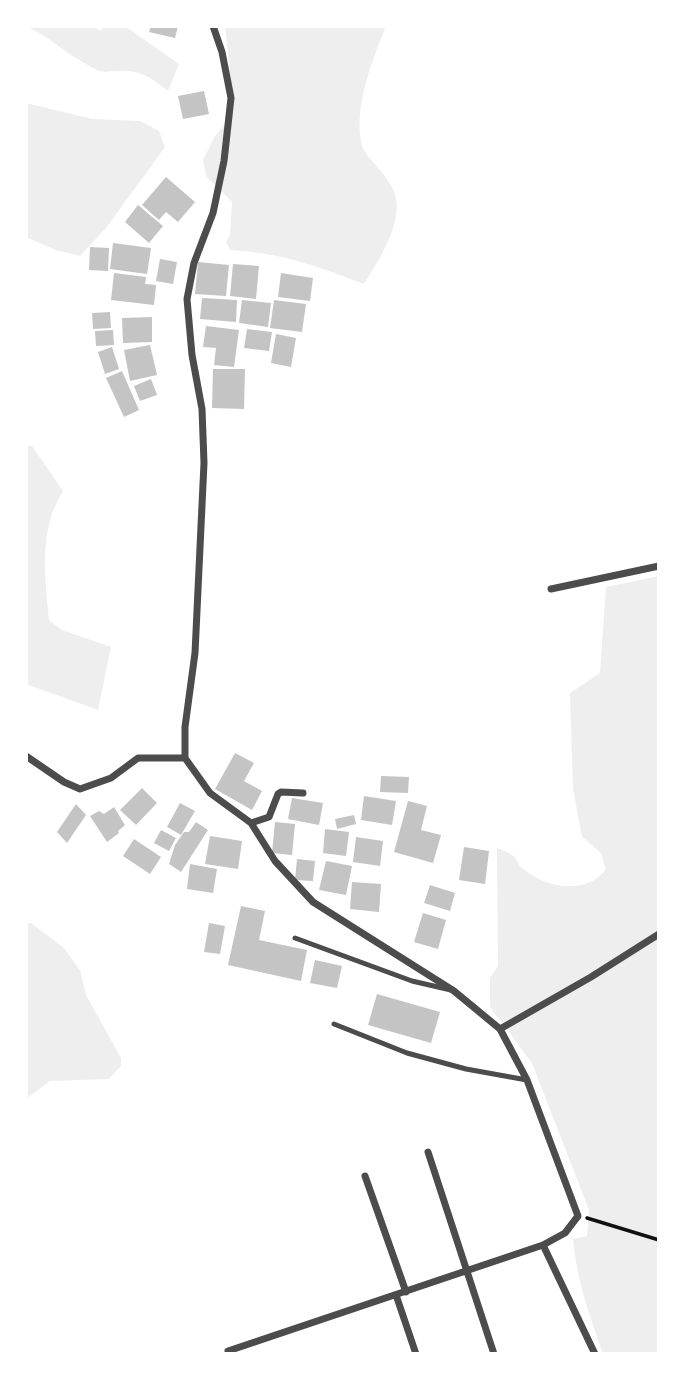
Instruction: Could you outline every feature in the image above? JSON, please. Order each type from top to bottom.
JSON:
[{"type":"street","points":[[213,26],[222,52],[231,97],[224,161],[213,213],[194,262],[187,299],[192,355],[202,409],[204,463],[195,653],[185,726],[185,758],[210,793],[251,823],[275,861],[313,902],[454,991],[500,1029],[527,1080],[578,1216],[565,1233],[543,1245],[229,1351],[229,1354]]},
{"type":"street","points":[[551,589],[659,566]]},
{"type":"street","points":[[26,756],[64,782],[80,789],[111,778],[138,758],[185,758]]},
{"type":"street","points":[[251,823],[269,817],[281,792],[303,793]]},
{"type":"street","points":[[500,1029],[591,978],[659,934]]},
{"type":"street","points":[[428,1153],[494,1354]]},
{"type":"street","points":[[365,1176],[407,1292]]},
{"type":"street","points":[[543,1245],[595,1354]]},
{"type":"street","points":[[396,1295],[416,1354]]},
{"type":"lane","points":[[295,938],[412,981],[454,991]]},
{"type":"lane","points":[[334,1024],[407,1053],[466,1069],[527,1080]]},
{"type":"path","points":[[578,1216],[659,1240]]},
{"type":"shaded area","points":[[26,26],[92,26],[101,31],[104,26],[125,26],[179,64],[168,91],[139,73],[97,70]]},
{"type":"shaded area","points":[[225,26],[386,26],[366,82],[360,127],[364,150],[393,189],[396,213],[389,238],[364,284],[283,257],[230,250],[226,242],[230,234],[232,202],[206,176],[203,160],[215,136],[232,117],[234,109]]},
{"type":"shaded area","points":[[26,103],[92,119],[140,121],[159,131],[165,147],[106,228],[80,256],[56,250],[26,237]]},
{"type":"shaded area","points":[[26,445],[32,446],[63,491],[50,522],[45,554],[49,620],[62,630],[111,647],[98,710],[26,684]]},
{"type":"shaded area","points":[[659,576],[659,1354],[603,1354],[588,1311],[573,1239],[587,1236],[589,1210],[532,1063],[490,1007],[490,978],[498,966],[497,848],[514,856],[521,867],[531,875],[554,884],[577,886],[588,883],[598,878],[606,869],[601,853],[582,837],[573,789],[570,693],[600,673],[606,587]]},
{"type":"shaded area","points":[[26,923],[31,923],[64,948],[80,970],[86,995],[121,1058],[121,1066],[109,1079],[50,1081],[26,1099]]},
{"type":"building","points":[[151,26],[178,26],[175,38],[149,32]]},
{"type":"building","points":[[204,91],[209,114],[183,119],[178,96]]},
{"type":"building","points":[[166,177],[195,202],[178,222],[166,212],[159,220],[142,205]]},
{"type":"building","points":[[138,205],[163,226],[149,243],[125,222]]},
{"type":"building","points":[[113,243],[151,248],[147,274],[110,269]]},
{"type":"building","points":[[90,247],[109,248],[108,271],[89,270]]},
{"type":"building","points":[[160,259],[177,262],[173,284],[156,281]]},
{"type":"building","points":[[198,262],[229,265],[226,296],[195,294]]},
{"type":"building","points":[[233,264],[259,266],[256,299],[230,296]]},
{"type":"building","points":[[114,273],[146,277],[145,284],[156,285],[154,305],[111,300]]},
{"type":"building","points":[[281,273],[313,278],[310,301],[278,297]]},
{"type":"building","points":[[202,298],[237,300],[236,322],[200,319]]},
{"type":"building","points":[[242,300],[271,303],[268,327],[239,323]]},
{"type":"building","points":[[274,300],[306,304],[302,332],[270,328]]},
{"type":"building","points":[[110,312],[111,328],[93,329],[92,313]]},
{"type":"building","points":[[152,317],[152,342],[123,343],[122,318]]},
{"type":"building","points":[[206,326],[239,330],[234,367],[214,365],[216,348],[203,347]]},
{"type":"building","points":[[247,329],[272,332],[269,351],[244,348]]},
{"type":"building","points":[[113,330],[114,345],[96,346],[95,331]]},
{"type":"building","points":[[276,334],[296,338],[291,367],[271,363]]},
{"type":"building","points":[[150,345],[157,375],[130,381],[124,350]]},
{"type":"building","points":[[112,347],[119,369],[105,374],[98,352]]},
{"type":"building","points":[[213,369],[245,369],[244,409],[212,408]]},
{"type":"building","points":[[122,371],[139,410],[124,417],[106,378]]},
{"type":"building","points":[[151,379],[157,395],[140,401],[134,386]]},
{"type":"building","points":[[235,753],[254,763],[244,781],[262,791],[252,810],[215,789]]},
{"type":"building","points":[[381,776],[409,777],[408,793],[380,792]]},
{"type":"building","points":[[142,788],[157,803],[136,825],[120,810]]},
{"type":"building","points":[[364,796],[396,801],[392,825],[361,820]]},
{"type":"building","points":[[292,798],[323,803],[319,825],[288,819]]},
{"type":"building","points":[[408,801],[427,806],[421,830],[441,835],[433,863],[394,852]]},
{"type":"building","points":[[180,803],[195,811],[181,835],[167,827]]},
{"type":"building","points":[[76,804],[86,815],[67,843],[57,832]]},
{"type":"building","points":[[114,807],[125,825],[107,842],[90,816],[99,811],[104,814]]},
{"type":"building","points":[[354,815],[356,824],[337,829],[335,819]]},
{"type":"building","points":[[196,822],[208,830],[181,872],[169,864],[175,845],[184,832],[189,832]]},
{"type":"building","points":[[275,822],[295,824],[292,855],[272,853]]},
{"type":"building","points":[[325,829],[349,832],[346,856],[323,853]]},
{"type":"building","points":[[161,830],[176,838],[169,851],[154,843]]},
{"type":"building","points":[[210,836],[242,841],[238,869],[205,864]]},
{"type":"building","points":[[356,837],[383,841],[380,866],[353,862]]},
{"type":"building","points":[[134,839],[161,857],[150,874],[123,856]]},
{"type":"building","points":[[464,847],[489,851],[485,884],[459,880]]},
{"type":"building","points":[[297,859],[315,861],[313,881],[295,880]]},
{"type":"building","points":[[326,861],[352,866],[346,895],[319,890]]},
{"type":"building","points":[[190,864],[217,869],[213,893],[187,889]]},
{"type":"building","points":[[352,882],[381,884],[379,912],[350,909]]},
{"type":"building","points":[[430,885],[455,893],[450,911],[424,903]]},
{"type":"building","points":[[241,906],[265,911],[259,940],[307,950],[301,981],[228,965]]},
{"type":"building","points":[[423,913],[446,920],[438,949],[414,942]]},
{"type":"building","points":[[209,923],[225,926],[220,954],[204,952]]},
{"type":"building","points":[[315,960],[342,966],[337,988],[310,983]]},
{"type":"building","points":[[377,994],[440,1012],[431,1043],[368,1025]]}]
